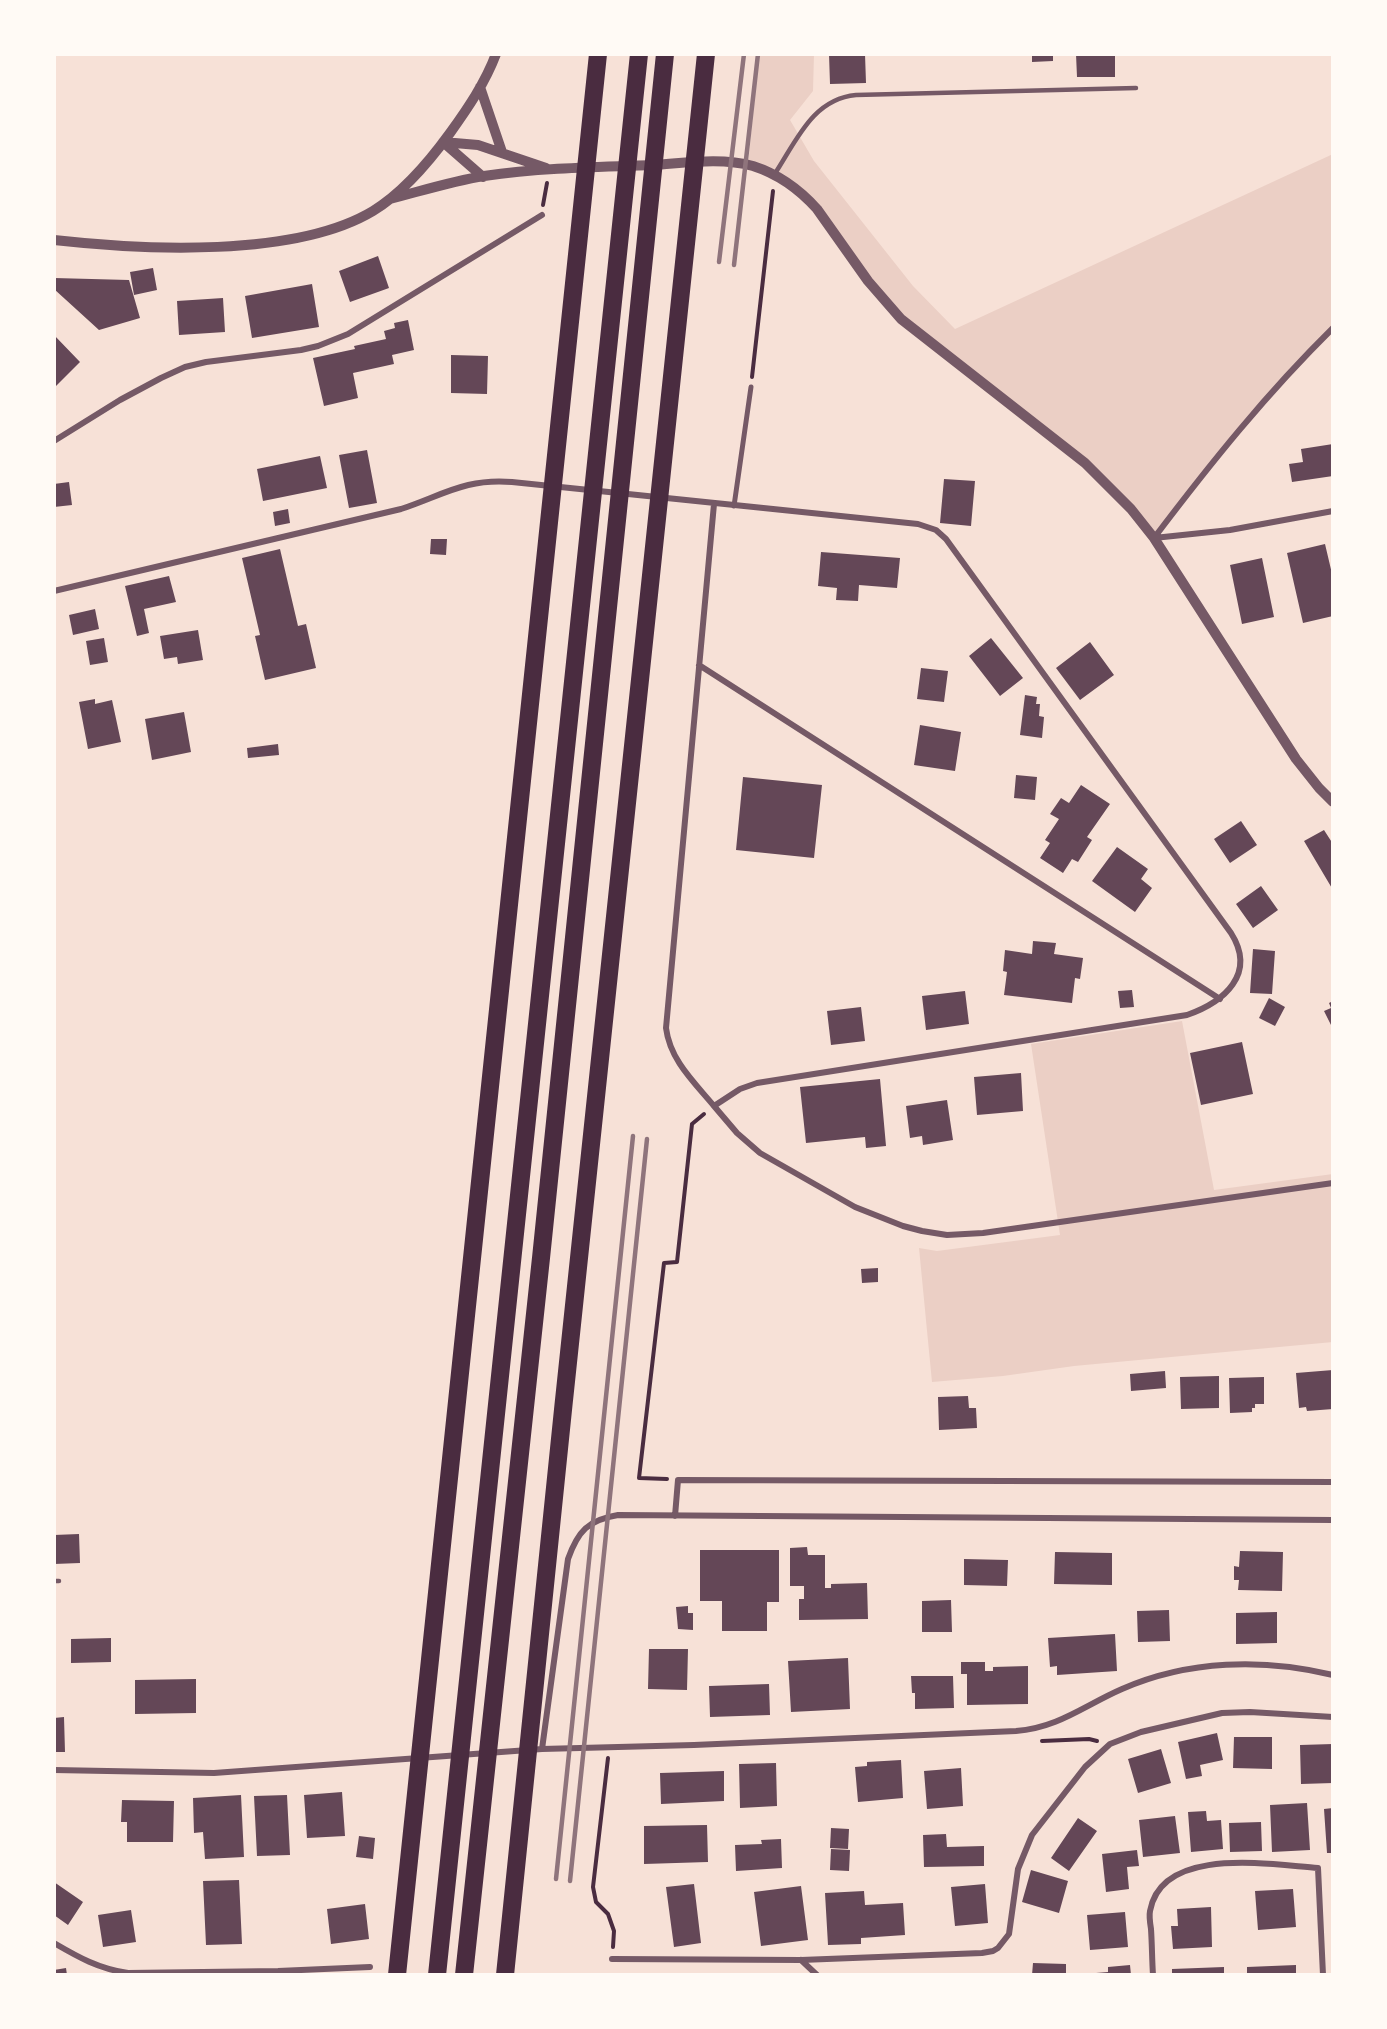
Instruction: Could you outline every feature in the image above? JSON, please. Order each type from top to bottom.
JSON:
[{"type":"highway","points":[[397,1975],[598,54]]},
{"type":"highway","points":[[438,1975],[639,54]]},
{"type":"highway","points":[[464,1975],[541,1258],[665,54]]},
{"type":"highway","points":[[505,1975],[706,54]]},
{"type":"street","points":[[54,240],[147,247],[234,245],[306,235],[342,225],[368,214],[390,199],[418,172],[443,142],[480,87],[496,54]]},
{"type":"street","points":[[480,87],[502,152]]},
{"type":"street","points":[[443,142],[478,145],[550,170]]},
{"type":"street","points":[[443,142],[483,177]]},
{"type":"street","points":[[390,199],[483,177],[550,170],[717,162],[748,165],[774,175],[795,188],[813,204],[868,280],[901,319],[1085,463],[1122,498],[1154,538],[1296,759],[1319,789],[1333,802]]},
{"type":"street","points":[[54,441],[120,400],[185,367],[206,362],[302,350],[348,334],[542,215]]},
{"type":"street","points":[[1154,538],[1246,421],[1333,328]]},
{"type":"street","points":[[734,506],[751,387]]},
{"type":"street","points":[[54,591],[401,509],[474,483],[512,482],[918,524],[936,530],[946,539],[1234,937],[1239,952],[1239,972],[1220,999],[1205,1008],[1177,1017],[753,1084],[734,1092],[714,1106]]},
{"type":"street","points":[[714,504],[666,1028],[670,1046],[678,1061],[737,1133],[760,1153],[848,1203],[903,1226],[947,1234],[982,1233],[1333,1183]]},
{"type":"street","points":[[1154,538],[1230,530],[1333,511]]},
{"type":"street","points":[[699,665],[1220,999]]},
{"type":"street","points":[[675,1516],[678,1480],[1333,1482]]},
{"type":"street","points":[[542,1749],[568,1559],[574,1541],[587,1527],[601,1518],[618,1515],[1333,1520]]},
{"type":"street","points":[[54,1770],[214,1773],[542,1749],[1008,1732],[1039,1728],[1076,1713],[1137,1682],[1197,1667],[1276,1666],[1333,1675]]},
{"type":"street","points":[[612,1959],[801,1960],[993,1951],[1006,1939],[1011,1927],[1018,1869],[1032,1834],[1085,1767],[1110,1744],[1141,1732],[1222,1713],[1250,1712],[1333,1717]]},
{"type":"street","points":[[1153,1975],[1150,1911],[1157,1894],[1169,1880],[1194,1868],[1230,1862],[1318,1868],[1323,1975]]},
{"type":"street","points":[[54,1943],[86,1962],[105,1969],[128,1973],[370,1967]]},
{"type":"street","points":[[801,1960],[817,1975]]},
{"type":"lane","points":[[774,175],[814,114],[826,104],[842,97],[1136,88]]},
{"type":"path","points":[[542,215],[550,170]]},
{"type":"path","points":[[751,387],[774,175]]},
{"type":"path","points":[[678,1480],[639,1478],[664,1263],[677,1262],[692,1124]]},
{"type":"path","points":[[1039,1728],[1039,1741],[1089,1739],[1110,1744]]},
{"type":"path","points":[[609,1748],[593,1887],[596,1902],[608,1914],[614,1931],[612,1959]]},
{"type":"shaded area","points":[[759,54],[814,54],[813,91],[790,120],[814,161],[913,286],[955,329],[1333,154],[1333,332],[1231,439],[1154,538],[1122,498],[901,319],[808,199],[748,165]]},
{"type":"shaded area","points":[[1182,1021],[1214,1190],[1333,1174],[1333,1342],[1074,1366],[1003,1376],[932,1382],[919,1248],[937,1251],[1060,1235],[1031,1044]]},
{"type":"building","points":[[829,54],[865,54],[866,83],[830,84]]},
{"type":"building","points":[[1032,54],[1053,54],[1053,61],[1032,62]]},
{"type":"building","points":[[1076,54],[1115,54],[1115,77],[1077,77]]},
{"type":"building","points":[[378,256],[389,288],[350,302],[339,271]]},
{"type":"building","points":[[153,268],[157,290],[134,295],[130,272]]},
{"type":"building","points":[[54,278],[129,280],[140,318],[99,330],[54,289]]},
{"type":"building","points":[[312,284],[319,327],[252,338],[245,296]]},
{"type":"building","points":[[223,298],[225,332],[179,335],[177,301]]},
{"type":"building","points":[[408,320],[414,350],[392,355],[394,364],[353,373],[358,398],[324,406],[313,358],[355,349],[354,346],[386,339],[384,331],[395,328],[394,323]]},
{"type":"building","points":[[54,335],[80,362],[54,388]]},
{"type":"building","points":[[451,355],[488,356],[487,394],[451,393]]},
{"type":"building","points":[[1333,444],[1333,476],[1292,482],[1289,464],[1303,462],[1301,449]]},
{"type":"building","points":[[367,450],[377,503],[349,508],[339,455]]},
{"type":"building","points":[[320,456],[327,488],[263,501],[257,469]]},
{"type":"building","points":[[944,479],[975,481],[971,526],[940,523]]},
{"type":"building","points":[[69,482],[72,505],[54,507],[54,484]]},
{"type":"building","points":[[288,509],[290,523],[275,526],[273,512]]},
{"type":"building","points":[[431,539],[447,539],[446,555],[430,554]]},
{"type":"building","points":[[1325,544],[1333,578],[1333,616],[1303,623],[1287,553]]},
{"type":"building","points":[[280,549],[298,626],[306,624],[316,668],[265,680],[255,636],[260,635],[242,558]]},
{"type":"building","points":[[821,552],[900,558],[897,588],[859,585],[858,601],[836,600],[837,588],[818,586]]},
{"type":"building","points":[[1262,558],[1274,617],[1242,624],[1230,565]]},
{"type":"building","points":[[169,576],[176,602],[144,609],[149,633],[137,636],[125,586]]},
{"type":"building","points":[[95,609],[99,629],[73,635],[69,615]]},
{"type":"building","points":[[198,630],[203,660],[178,664],[177,657],[164,659],[160,636]]},
{"type":"building","points":[[104,638],[108,662],[90,665],[86,641]]},
{"type":"building","points":[[991,638],[1023,678],[1000,696],[969,656]]},
{"type":"building","points":[[1090,642],[1114,675],[1080,700],[1056,668]]},
{"type":"building","points":[[921,668],[948,671],[944,702],[917,699]]},
{"type":"building","points":[[1025,695],[1037,697],[1036,704],[1040,704],[1039,716],[1044,717],[1042,738],[1020,735]]},
{"type":"building","points":[[95,699],[95,704],[112,700],[121,742],[88,749],[79,702]]},
{"type":"building","points":[[184,712],[191,752],[152,760],[145,719]]},
{"type":"building","points":[[920,725],[961,732],[955,771],[914,765]]},
{"type":"building","points":[[278,744],[279,755],[248,758],[247,748]]},
{"type":"building","points":[[1016,775],[1037,777],[1035,800],[1014,798]]},
{"type":"building","points":[[743,777],[822,785],[814,858],[736,850]]},
{"type":"building","points":[[1081,785],[1110,804],[1087,837],[1092,840],[1078,862],[1072,859],[1063,873],[1040,858],[1050,843],[1045,840],[1059,819],[1050,814],[1061,798],[1069,803]]},
{"type":"building","points":[[1241,821],[1257,845],[1230,863],[1214,839]]},
{"type":"building","points":[[1324,830],[1333,844],[1333,890],[1304,841]]},
{"type":"building","points":[[1117,847],[1148,869],[1141,879],[1152,888],[1135,912],[1092,881]]},
{"type":"building","points":[[1261,886],[1278,910],[1253,928],[1236,904]]},
{"type":"building","points":[[1033,941],[1056,943],[1054,954],[1083,958],[1080,979],[1075,978],[1072,1003],[1004,995],[1007,972],[1003,971],[1005,950],[1032,954]]},
{"type":"building","points":[[1253,949],[1275,951],[1272,994],[1250,993]]},
{"type":"building","points":[[1132,990],[1134,1007],[1120,1008],[1118,991]]},
{"type":"building","points":[[965,991],[969,1024],[926,1030],[922,996]]},
{"type":"building","points":[[1269,998],[1285,1007],[1275,1026],[1259,1018]]},
{"type":"building","points":[[1333,1001],[1333,1024],[1331,1025],[1324,1011],[1331,1008],[1329,1003]]},
{"type":"building","points":[[861,1007],[865,1041],[831,1045],[827,1011]]},
{"type":"building","points":[[1242,1042],[1253,1094],[1201,1105],[1190,1053]]},
{"type":"building","points":[[1021,1073],[1023,1111],[977,1115],[974,1077]]},
{"type":"building","points":[[880,1079],[886,1146],[866,1148],[865,1137],[806,1143],[800,1087]]},
{"type":"building","points":[[947,1100],[953,1140],[923,1145],[922,1136],[910,1138],[906,1106]]},
{"type":"building","points":[[878,1268],[878,1282],[862,1283],[861,1269]]},
{"type":"building","points":[[1333,1370],[1333,1409],[1307,1411],[1306,1407],[1299,1408],[1296,1373]]},
{"type":"building","points":[[1165,1371],[1166,1388],[1131,1391],[1130,1374]]},
{"type":"building","points":[[1219,1376],[1219,1408],[1181,1409],[1180,1377]]},
{"type":"building","points":[[1264,1377],[1264,1404],[1255,1404],[1252,1412],[1230,1413],[1229,1378]]},
{"type":"building","points":[[968,1396],[969,1408],[976,1408],[977,1428],[939,1430],[938,1397]]},
{"type":"building","points":[[79,1534],[80,1563],[54,1564],[54,1535]]},
{"type":"building","points":[[807,1547],[808,1555],[825,1555],[825,1588],[831,1588],[831,1584],[867,1583],[868,1619],[799,1620],[799,1599],[804,1599],[804,1586],[790,1586],[790,1548]]},
{"type":"building","points":[[700,1550],[779,1550],[779,1602],[767,1602],[767,1631],[722,1631],[722,1601],[700,1601]]},
{"type":"building","points":[[1240,1551],[1283,1552],[1282,1591],[1238,1590],[1239,1580],[1234,1580],[1234,1566],[1239,1567]]},
{"type":"building","points":[[1055,1552],[1112,1553],[1112,1585],[1054,1584]]},
{"type":"building","points":[[964,1559],[1008,1560],[1007,1586],[964,1585]]},
{"type":"building","points":[[951,1600],[952,1632],[922,1632],[922,1601]]},
{"type":"building","points":[[688,1606],[688,1613],[693,1613],[693,1630],[678,1629],[676,1607]]},
{"type":"building","points":[[1169,1610],[1170,1641],[1138,1642],[1137,1611]]},
{"type":"building","points":[[1277,1612],[1277,1643],[1236,1644],[1236,1613]]},
{"type":"building","points":[[1115,1634],[1117,1671],[1057,1675],[1057,1666],[1050,1667],[1048,1638]]},
{"type":"building","points":[[111,1638],[111,1662],[71,1663],[71,1639]]},
{"type":"building","points":[[649,1649],[688,1649],[687,1690],[648,1689]]},
{"type":"building","points":[[848,1658],[850,1709],[791,1712],[788,1661]]},
{"type":"building","points":[[961,1662],[985,1662],[985,1671],[993,1671],[993,1667],[1028,1666],[1028,1704],[967,1705],[967,1674],[961,1674]]},
{"type":"building","points":[[911,1676],[953,1676],[954,1708],[915,1709],[915,1693],[912,1693]]},
{"type":"building","points":[[196,1679],[196,1713],[135,1714],[135,1680]]},
{"type":"building","points":[[769,1684],[770,1715],[710,1717],[709,1686]]},
{"type":"building","points":[[64,1717],[65,1752],[54,1752],[54,1718]]},
{"type":"building","points":[[1217,1733],[1223,1760],[1200,1765],[1202,1776],[1186,1779],[1178,1742]]},
{"type":"building","points":[[1234,1737],[1272,1737],[1272,1769],[1233,1768]]},
{"type":"building","points":[[1333,1744],[1333,1783],[1301,1784],[1300,1745]]},
{"type":"building","points":[[1161,1749],[1171,1783],[1138,1793],[1128,1759]]},
{"type":"building","points":[[901,1760],[903,1798],[858,1802],[855,1767],[867,1766],[867,1762]]},
{"type":"building","points":[[776,1763],[777,1806],[740,1808],[739,1764]]},
{"type":"building","points":[[961,1768],[963,1806],[927,1809],[924,1771]]},
{"type":"building","points":[[724,1771],[724,1801],[661,1804],[660,1773]]},
{"type":"building","points":[[342,1792],[345,1836],[307,1838],[304,1795]]},
{"type":"building","points":[[241,1795],[244,1857],[205,1859],[203,1832],[194,1833],[193,1798]]},
{"type":"building","points":[[287,1795],[290,1855],[257,1856],[254,1796]]},
{"type":"building","points":[[122,1800],[174,1801],[173,1842],[127,1842],[127,1822],[121,1822]]},
{"type":"building","points":[[1307,1803],[1310,1850],[1272,1852],[1270,1805]]},
{"type":"building","points":[[1333,1808],[1333,1853],[1327,1853],[1324,1809]]},
{"type":"building","points":[[1206,1811],[1207,1821],[1221,1820],[1223,1849],[1191,1852],[1188,1812]]},
{"type":"building","points":[[1175,1816],[1180,1853],[1143,1857],[1139,1820]]},
{"type":"building","points":[[1078,1818],[1097,1831],[1069,1871],[1051,1858]]},
{"type":"building","points":[[1261,1822],[1262,1851],[1230,1852],[1229,1823]]},
{"type":"building","points":[[707,1825],[708,1862],[644,1864],[644,1826]]},
{"type":"building","points":[[831,1828],[849,1829],[848,1849],[830,1848]]},
{"type":"building","points":[[946,1834],[947,1847],[984,1846],[984,1866],[924,1867],[923,1835]]},
{"type":"building","points":[[359,1836],[375,1838],[373,1859],[356,1857]]},
{"type":"building","points":[[781,1839],[782,1868],[736,1871],[735,1845],[762,1844],[761,1840]]},
{"type":"building","points":[[831,1849],[850,1850],[849,1871],[830,1870]]},
{"type":"building","points":[[1137,1850],[1139,1866],[1127,1867],[1129,1889],[1106,1892],[1102,1854]]},
{"type":"building","points":[[1031,1870],[1068,1881],[1059,1913],[1022,1902]]},
{"type":"building","points":[[239,1880],[242,1944],[206,1945],[203,1881]]},
{"type":"building","points":[[54,1882],[83,1902],[68,1925],[54,1915]]},
{"type":"building","points":[[694,1884],[701,1943],[674,1947],[666,1887]]},
{"type":"building","points":[[985,1884],[988,1923],[955,1926],[951,1887]]},
{"type":"building","points":[[801,1886],[808,1940],[761,1946],[754,1892]]},
{"type":"building","points":[[1293,1889],[1296,1927],[1258,1930],[1255,1891]]},
{"type":"building","points":[[864,1891],[865,1905],[903,1903],[905,1935],[861,1938],[861,1944],[828,1945],[825,1893]]},
{"type":"building","points":[[365,1904],[369,1939],[331,1944],[327,1909]]},
{"type":"building","points":[[1211,1907],[1212,1947],[1173,1949],[1171,1926],[1178,1926],[1177,1909]]},
{"type":"building","points":[[131,1910],[136,1942],[103,1947],[98,1915]]},
{"type":"building","points":[[1125,1912],[1128,1947],[1090,1950],[1087,1915]]},
{"type":"building","points":[[1033,1963],[1066,1964],[1066,1975],[1032,1975]]},
{"type":"building","points":[[1130,1965],[1131,1975],[1096,1975],[1096,1973],[1108,1972],[1108,1967]]},
{"type":"building","points":[[1296,1965],[1296,1975],[1247,1975],[1247,1967]]},
{"type":"building","points":[[1224,1967],[1224,1975],[1172,1975],[1172,1969]]},
{"type":"building","points":[[66,1968],[67,1975],[54,1975],[54,1970]]},
{"type":"railway","points":[[719,262],[744,54]]},
{"type":"railway","points":[[734,265],[758,54]]},
{"type":"railway","points":[[556,1879],[633,1136]]},
{"type":"railway","points":[[570,1881],[647,1139]]}]
